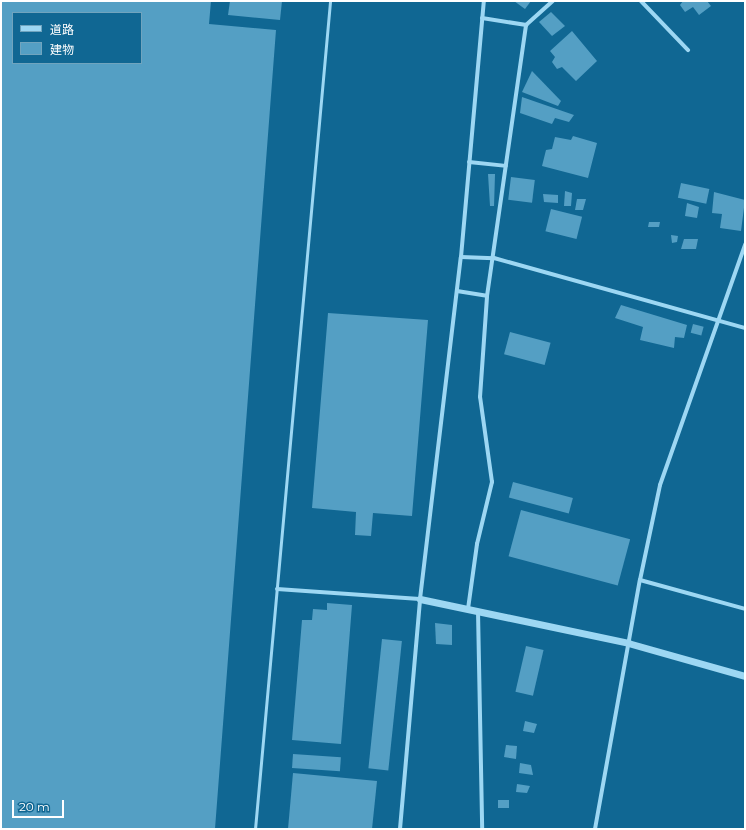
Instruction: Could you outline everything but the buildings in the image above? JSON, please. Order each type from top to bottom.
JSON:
[{"type":"street","points":[[400,829],[420,599],[461,257],[484,1]]},
{"type":"street","points":[[468,609],[477,544],[492,482],[480,397],[487,296],[494,258],[526,25],[553,1]]},
{"type":"street","points":[[641,1],[688,50]]},
{"type":"street","points":[[482,18],[526,25]]},
{"type":"street","points":[[469,162],[506,166]]},
{"type":"street","points":[[595,829],[640,580],[660,485],[745,245]]},
{"type":"street","points":[[461,257],[494,258],[717,322],[745,328]]},
{"type":"street","points":[[457,291],[487,296]]},
{"type":"street","points":[[640,580],[745,610]]},
{"type":"street","points":[[277,589],[420,599],[628,644],[745,676]]},
{"type":"street","points":[[478,611],[482,829]]},
{"type":"lane","points":[[255,829],[330,1]]}]
